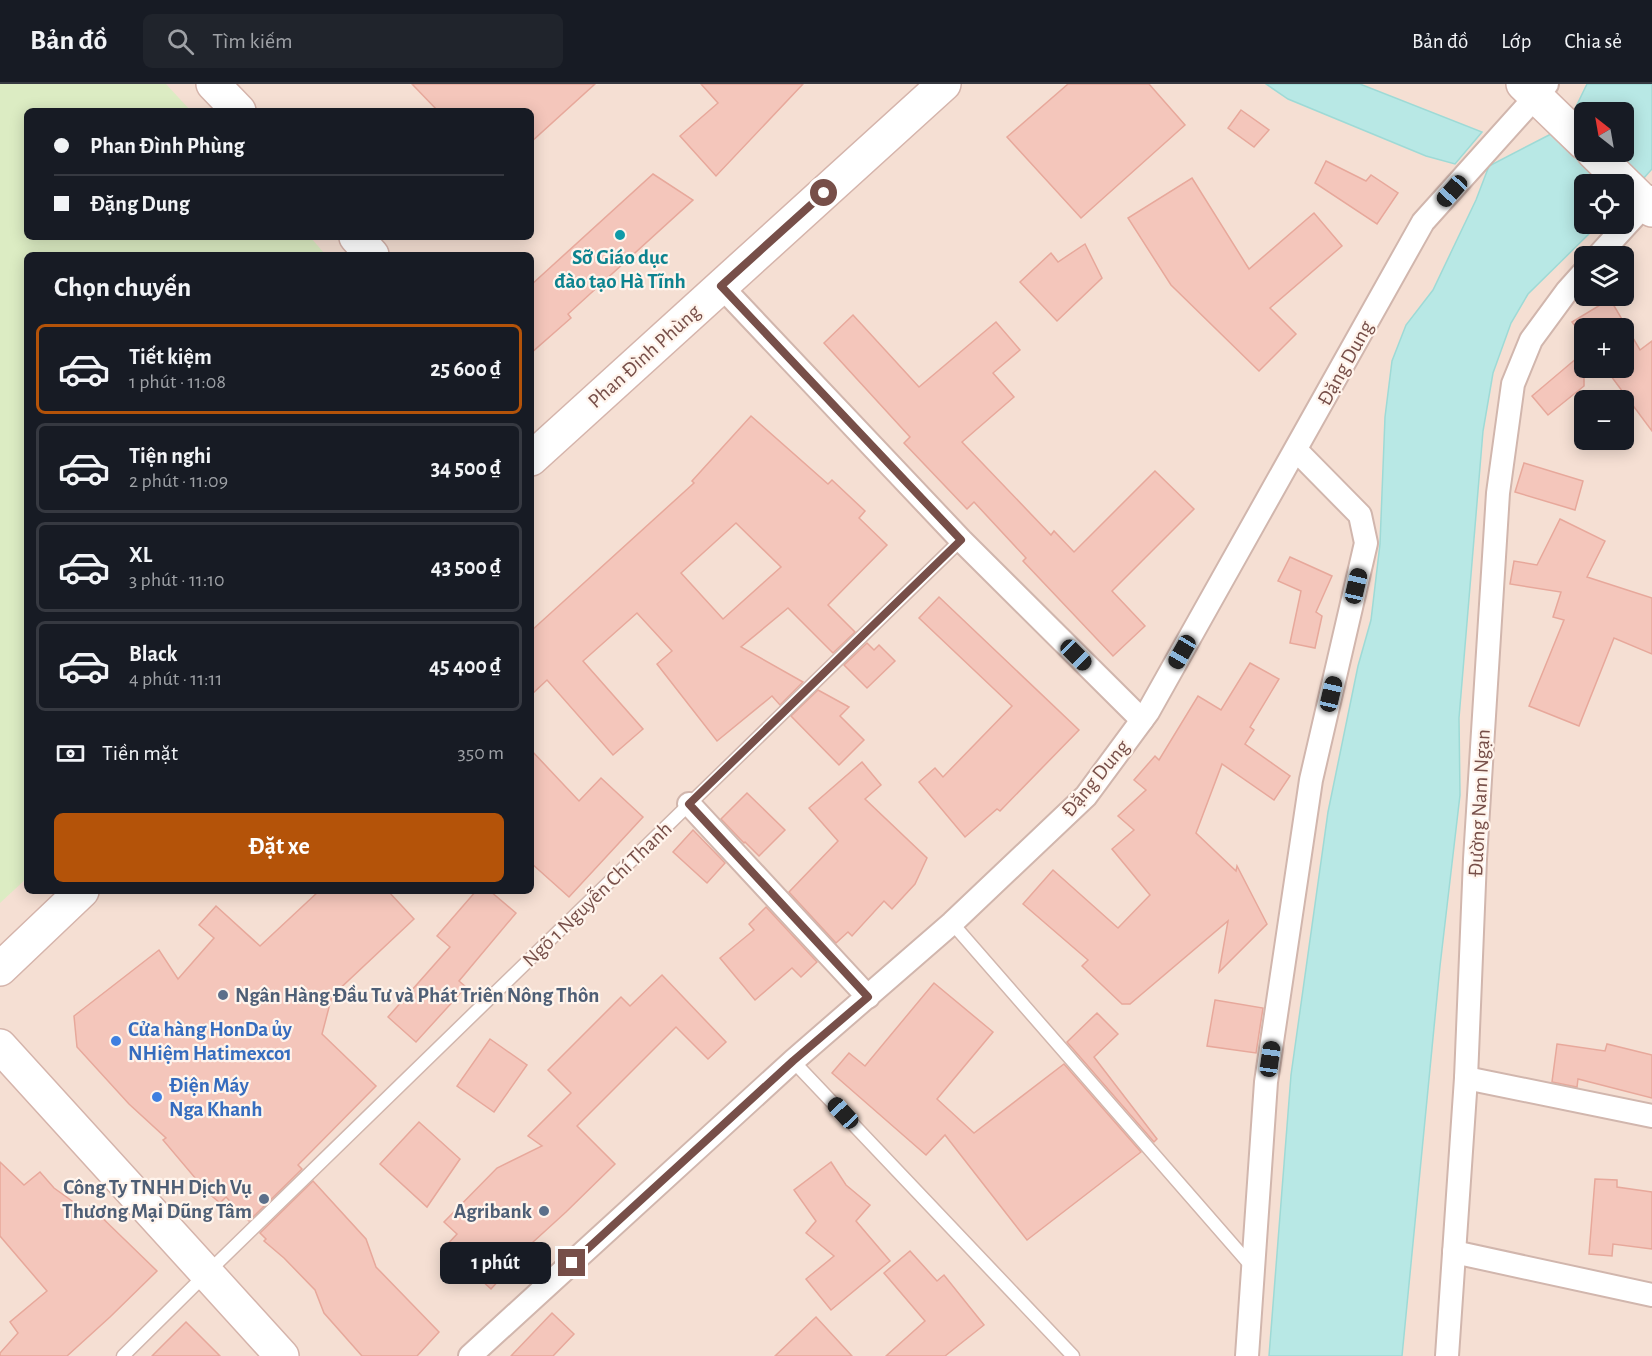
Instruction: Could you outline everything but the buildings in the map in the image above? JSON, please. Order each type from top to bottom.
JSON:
[{"type":"main road","points":[[213,84],[235,108]]},
{"type":"main road","name":"Phan Đình Phùng","points":[[537,443],[721,286],[944,84]]},
{"type":"main road","points":[[1535,88],[1574,132]]},
{"type":"main road","points":[[1604,162],[1650,204]]},
{"type":"main road","points":[[359,240],[369,252]]},
{"type":"main road","points":[[0,969],[79,894]]},
{"type":"main road","points":[[0,1046],[282,1356]]},
{"type":"street","name":"Đặng Dung","points":[[470,1356],[793,1061],[952,923],[1086,796],[1142,720],[1424,222],[1535,88]]},
{"type":"street","points":[[1608,246],[1650,204]]},
{"type":"street","name":"Đường Nam Ngạn","points":[[1447,1356],[1466,1078],[1475,859],[1498,493],[1513,384],[1531,340],[1574,283]]},
{"type":"street","points":[[721,286],[961,540],[1142,720]]},
{"type":"street","points":[[1247,1356],[1266,1082],[1311,780],[1366,543],[1360,515],[1296,450]]},
{"type":"street","points":[[689,804],[868,997]]},
{"type":"street","points":[[1466,1078],[1652,1116]]},
{"type":"street","points":[[1454,1252],[1652,1294]]},
{"type":"lane","name":"Ngõ 1 Nguyễn Chí Thanh","points":[[123,1356],[961,540]]},
{"type":"lane","points":[[952,923],[1253,1269]]},
{"type":"lane","points":[[793,1061],[1073,1356]]},
{"type":"shaded area","points":[[0,84],[1652,84],[1652,1356],[0,1356]]},
{"type":"green space","points":[[0,84],[166,84],[188,108],[24,108],[24,240],[313,240],[323,252],[24,252],[24,881],[0,903]]},
{"type":"water","points":[[1266,84],[1360,84],[1482,132],[1455,164],[1426,156],[1288,99]]},
{"type":"water","points":[[1587,84],[1652,84],[1652,169],[1634,189],[1634,174],[1574,174],[1574,234],[1589,234],[1574,246],[1574,249],[1528,294],[1511,323],[1493,373],[1483,431],[1459,718],[1460,795],[1440,966],[1402,1356],[1269,1356],[1291,1075],[1328,812],[1358,666],[1371,620],[1380,544],[1385,417],[1392,361],[1406,325],[1433,290],[1476,200],[1489,166],[1551,134],[1571,117],[1574,111],[1574,162],[1634,162],[1634,102],[1578,102]]},
{"type":"place","name":"Sỡ Giáo dục đào tạo Hà Tĩnh","points":[[620,235]]},
{"type":"place","name":"Ngân Hàng Đầu Tư và Phát Triên Nông Thôn","points":[[223,995]]},
{"type":"place","name":"Cửa hàng HonDa ủy NHiệm Hatimexco1","points":[[116,1041]]},
{"type":"place","name":"Điện Máy Nga Khanh","points":[[157,1097]]},
{"type":"place","name":"Công Ty TNHH Dịch Vụ Thương Mại Dũng Tâm","points":[[264,1199]]},
{"type":"place","name":"Agribank","points":[[544,1211]]},
{"type":"route","points":[[572,1263],[793,1061],[868,997],[689,804],[961,540],[721,286],[824,193]]}]
